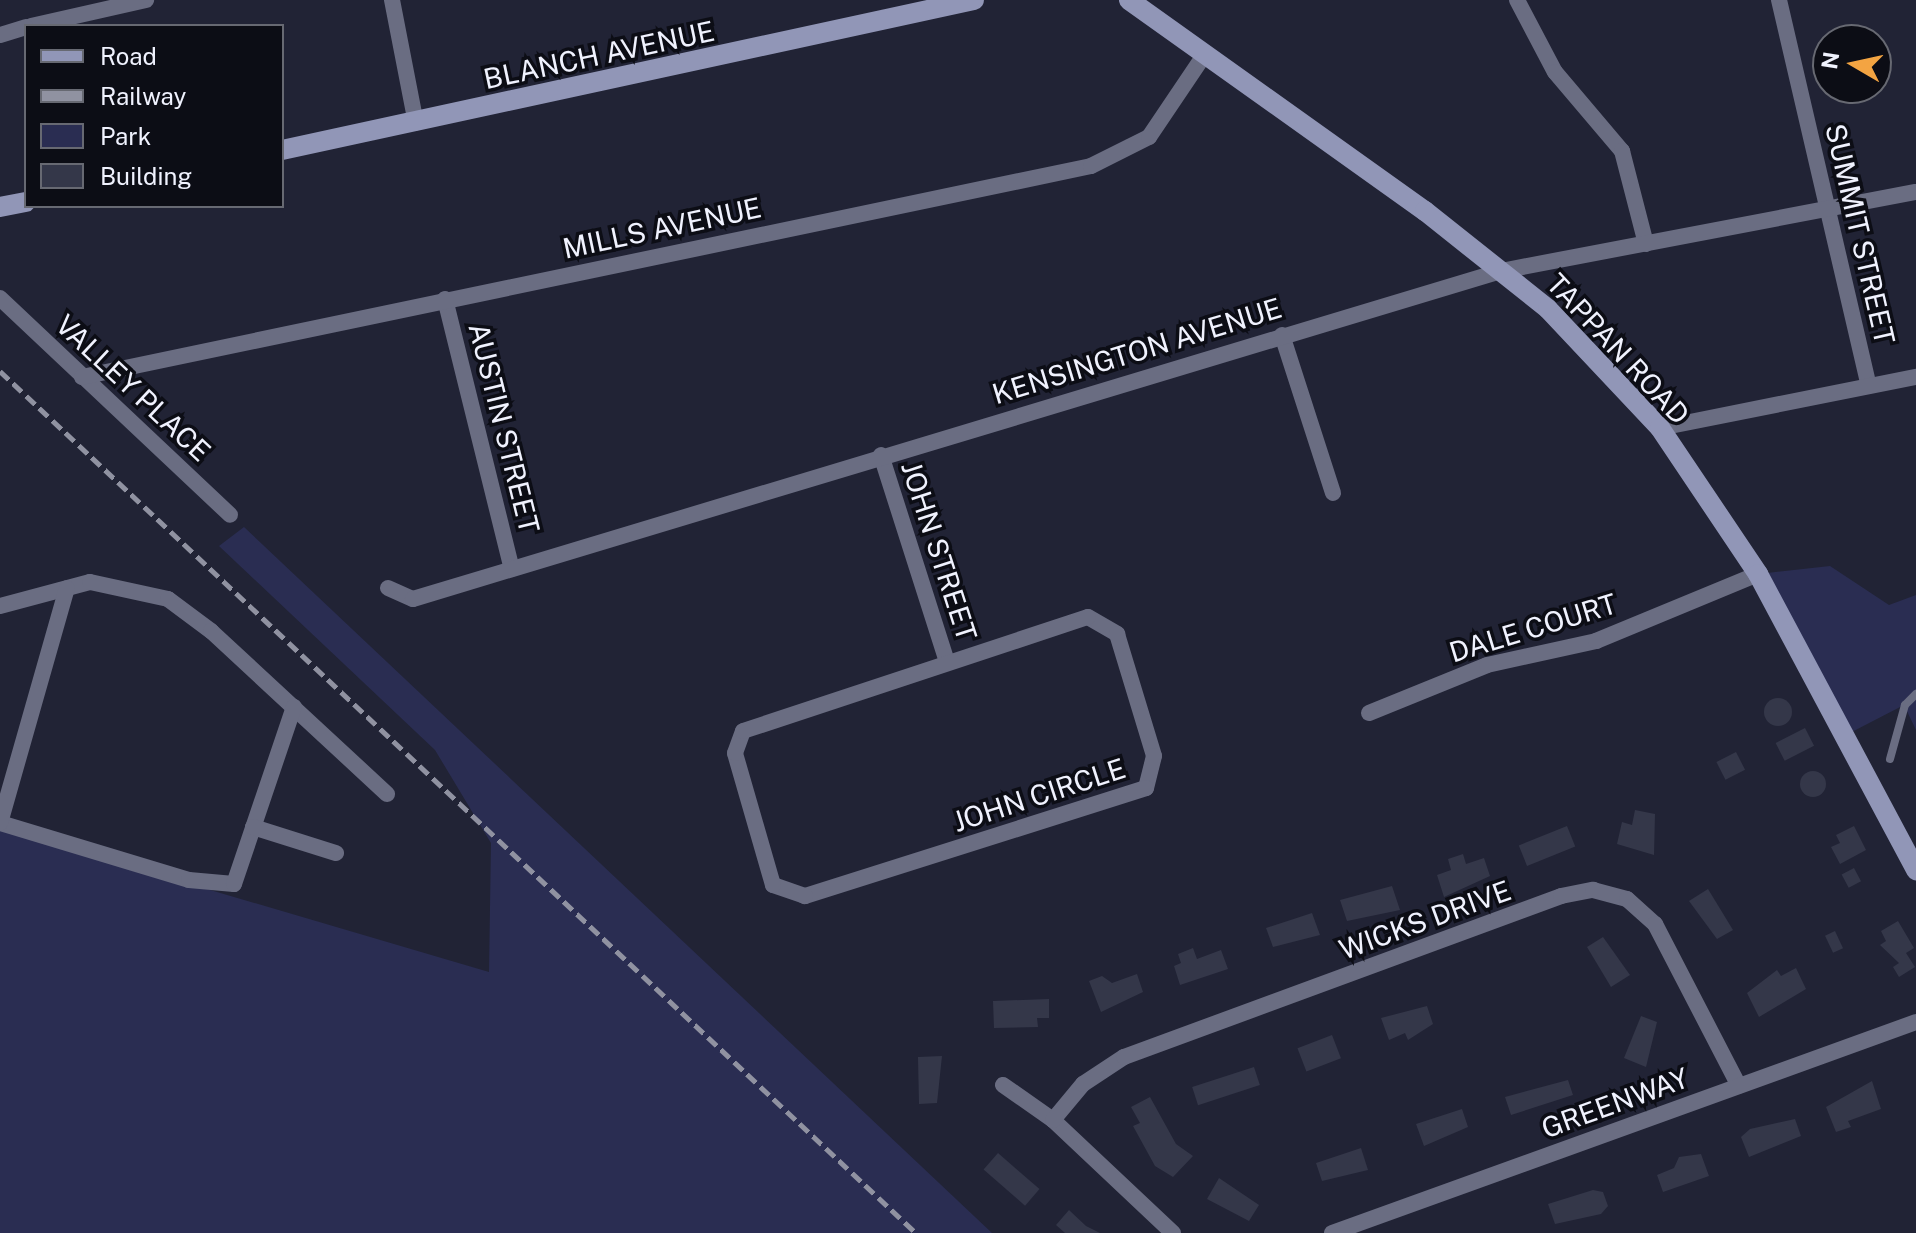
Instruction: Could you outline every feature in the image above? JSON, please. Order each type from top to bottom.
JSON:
[{"type":"street","points":[[42,24],[146,0]]},
{"type":"street","points":[[392,0],[416,123]]},
{"type":"street","name":"BLANCH AVENUE","points":[[284,150],[974,0]]},
{"type":"street","name":"TAPPAN ROAD","points":[[1129,0],[1501,271],[1548,309],[1660,428],[1758,574],[1916,870]]},
{"type":"street","points":[[1517,0],[1555,72],[1622,151],[1646,244]]},
{"type":"street","name":"SUMMIT STREET","points":[[1779,0],[1869,386]]},
{"type":"street","points":[[0,35],[24,28]]},
{"type":"street","name":"MILLS AVENUE","points":[[82,377],[1103,163],[1149,137],[1205,54]]},
{"type":"street","name":"KENSINGTON AVENUE","points":[[388,588],[413,599],[881,455],[1501,271],[1916,192]]},
{"type":"street","points":[[0,207],[24,202]]},
{"type":"street","name":"VALLEY PLACE","points":[[0,298],[230,515]]},
{"type":"street","name":"AUSTIN STREET","points":[[445,299],[512,569]]},
{"type":"street","points":[[1282,335],[1333,493]]},
{"type":"street","points":[[1660,428],[1916,377]]},
{"type":"street","name":"JOHN STREET","points":[[881,455],[947,662]]},
{"type":"street","name":"DALE COURT","points":[[1369,713],[1487,665],[1596,641],[1758,574]]},
{"type":"street","points":[[0,606],[90,582],[168,599],[294,707],[387,794]]},
{"type":"street","points":[[67,588],[0,823],[215,887],[234,884],[294,707]]},
{"type":"street","name":"JOHN CIRCLE","points":[[1100,619],[1117,634],[1154,756],[1152,779],[1138,794],[805,896],[781,891],[765,874],[735,753],[743,731],[947,662],[1078,620],[1100,619]]},
{"type":"street","points":[[253,827],[336,853]]},
{"type":"street","name":"WICKS DRIVE","points":[[1053,1120],[1083,1084],[1124,1057],[1561,896],[1593,890],[1627,899],[1655,924],[1739,1086]]},
{"type":"street","name":"GREENWAY","points":[[1332,1233],[1916,1022]]},
{"type":"street","points":[[1003,1085],[1053,1120],[1173,1233]]},
{"type":"lane","points":[[1890,759],[1905,705],[1916,694]]},
{"type":"green space","points":[[244,527],[992,1233],[0,1233],[0,828],[489,972],[491,843],[435,750],[219,546]]},
{"type":"green space","points":[[1830,566],[1889,605],[1916,595],[1916,730],[1904,705],[1844,736],[1758,574]]},
{"type":"building","points":[[1778,698],[1788,702],[1792,712],[1788,722],[1778,726],[1768,722],[1764,712],[1768,702]]},
{"type":"building","points":[[1805,728],[1814,746],[1785,761],[1776,743]]},
{"type":"building","points":[[1736,752],[1745,770],[1725,780],[1716,762]]},
{"type":"building","points":[[1813,771],[1822,775],[1826,784],[1822,793],[1813,797],[1804,793],[1800,784],[1804,775]]},
{"type":"building","points":[[1635,810],[1655,814],[1654,855],[1617,844],[1622,822],[1632,825]]},
{"type":"building","points":[[1567,826],[1575,846],[1527,866],[1519,845]]},
{"type":"building","points":[[1854,826],[1866,850],[1840,864],[1831,847],[1840,843],[1836,835]]},
{"type":"building","points":[[1463,854],[1466,864],[1484,858],[1490,876],[1444,897],[1437,875],[1451,870],[1448,859]]},
{"type":"building","points":[[1854,868],[1861,881],[1849,888],[1842,875]]},
{"type":"building","points":[[1392,886],[1400,910],[1347,921],[1340,900]]},
{"type":"building","points":[[1708,889],[1733,930],[1717,939],[1689,901]]},
{"type":"building","points":[[1312,913],[1320,935],[1273,947],[1266,928]]},
{"type":"building","points":[[1898,921],[1914,948],[1906,953],[1915,967],[1899,977],[1893,967],[1899,963],[1880,945],[1886,941],[1881,931]]},
{"type":"building","points":[[1835,931],[1843,948],[1833,953],[1825,936]]},
{"type":"building","points":[[1603,937],[1630,975],[1611,987],[1587,947]]},
{"type":"building","points":[[1193,948],[1197,959],[1221,950],[1228,969],[1180,985],[1174,966],[1181,963],[1178,954]]},
{"type":"building","points":[[1796,968],[1806,989],[1759,1017],[1747,993],[1777,970],[1781,976]]},
{"type":"building","points":[[1137,974],[1143,992],[1101,1012],[1089,981],[1102,976],[1112,983]]},
{"type":"building","points":[[1049,999],[1049,1018],[1037,1018],[1038,1027],[994,1028],[993,1001]]},
{"type":"building","points":[[1427,1006],[1433,1024],[1408,1040],[1405,1033],[1389,1040],[1381,1018]]},
{"type":"building","points":[[1641,1016],[1657,1022],[1646,1067],[1624,1058]]},
{"type":"building","points":[[1332,1035],[1341,1058],[1306,1072],[1297,1048]]},
{"type":"building","points":[[942,1056],[937,1103],[919,1104],[918,1057]]},
{"type":"building","points":[[1254,1067],[1260,1085],[1198,1105],[1192,1087]]},
{"type":"building","points":[[1568,1080],[1573,1095],[1511,1115],[1505,1097]]},
{"type":"building","points":[[1872,1081],[1881,1109],[1848,1121],[1851,1127],[1836,1132],[1826,1107]]},
{"type":"building","points":[[1150,1097],[1176,1144],[1193,1156],[1173,1177],[1155,1166],[1133,1126],[1140,1123],[1131,1107]]},
{"type":"building","points":[[1462,1109],[1468,1127],[1424,1146],[1416,1124]]},
{"type":"building","points":[[1795,1119],[1801,1136],[1749,1157],[1741,1137],[1750,1129]]},
{"type":"building","points":[[1361,1148],[1368,1170],[1322,1181],[1316,1163]]},
{"type":"building","points":[[998,1153],[1040,1189],[1025,1206],[984,1170]]},
{"type":"building","points":[[1701,1154],[1709,1176],[1663,1192],[1657,1175],[1674,1168],[1679,1157]]},
{"type":"building","points":[[1219,1178],[1259,1205],[1249,1221],[1207,1199]]},
{"type":"building","points":[[1593,1190],[1603,1192],[1608,1206],[1601,1214],[1555,1224],[1548,1204]]},
{"type":"building","points":[[1069,1210],[1086,1226],[1100,1233],[1065,1233],[1056,1225]]},
{"type":"railway","points":[[0,371],[916,1233]]}]
